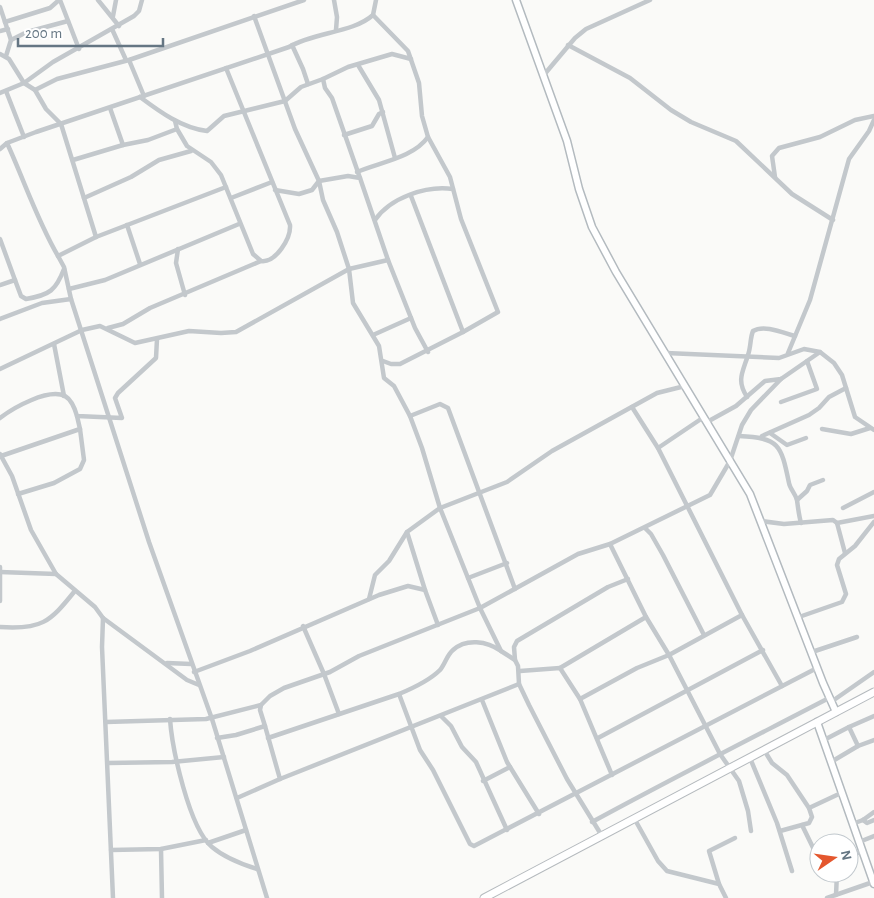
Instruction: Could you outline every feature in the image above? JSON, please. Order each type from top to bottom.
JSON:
[{"type":"main road","points":[[484,898],[492,896],[634,818],[874,692]]},
{"type":"street","points":[[5,22],[50,8],[60,0],[79,49]]},
{"type":"street","points":[[98,0],[119,26]]},
{"type":"street","points":[[112,16],[116,0]]},
{"type":"street","points":[[0,93],[24,83],[53,62],[119,26],[140,11],[142,0]]},
{"type":"street","points":[[35,90],[57,79],[128,60],[304,0]]},
{"type":"street","points":[[334,0],[337,18],[336,30]]},
{"type":"street","points":[[0,148],[7,143],[267,54],[303,39],[355,25],[373,15],[376,0]]},
{"type":"street","points":[[516,0],[567,141],[579,189],[592,227],[616,272],[750,494],[799,617],[817,668],[836,712]]},
{"type":"street","points":[[543,76],[568,45],[586,29],[650,0]]},
{"type":"street","points":[[0,7],[11,40],[6,56]]},
{"type":"street","points":[[373,15],[404,45],[411,60],[419,83],[422,116],[428,137],[448,172],[461,219],[498,312],[428,352],[396,365],[383,361]]},
{"type":"street","points":[[254,16],[310,166],[319,181],[323,200],[349,269],[353,303],[373,335],[383,361],[384,378],[394,386],[410,416],[440,508],[480,608],[501,650]]},
{"type":"street","points":[[11,40],[27,32],[68,21]]},
{"type":"street","points":[[0,31],[8,29]]},
{"type":"street","points":[[112,30],[128,60],[142,96],[176,121],[195,130],[207,131],[212,129],[220,118],[285,101],[294,91],[308,84],[323,80],[339,70],[389,54],[411,60]]},
{"type":"street","points":[[292,45],[308,84]]},
{"type":"street","points":[[568,45],[630,78],[671,110],[691,122],[736,141],[813,209],[833,220]]},
{"type":"street","points":[[0,54],[6,56],[24,83],[35,90],[46,109],[61,124],[96,237]]},
{"type":"street","points":[[358,65],[379,100],[395,158]]},
{"type":"street","points":[[108,328],[123,324],[150,308],[185,295],[261,261],[269,260],[279,251],[290,229],[226,68]]},
{"type":"street","points":[[323,80],[324,88],[332,98],[388,260],[411,318],[428,352]]},
{"type":"street","points":[[6,91],[24,137]]},
{"type":"street","points":[[110,108],[123,145]]},
{"type":"street","points":[[344,135],[372,126],[379,114],[383,112]]},
{"type":"street","points":[[776,178],[772,156],[779,148],[820,137],[855,120],[874,118],[869,131],[849,159],[810,300],[788,354]]},
{"type":"street","points":[[176,121],[177,129],[191,151],[211,162],[226,187],[239,224],[253,254],[261,261]]},
{"type":"street","points":[[73,160],[123,145],[148,140],[177,129]]},
{"type":"street","points":[[357,172],[416,149],[428,137]]},
{"type":"street","points":[[7,143],[31,200],[64,267],[71,299],[108,417],[191,664],[212,719],[267,898]]},
{"type":"street","points":[[84,198],[131,177],[158,160],[191,151]]},
{"type":"street","points":[[275,190],[293,194],[306,192],[319,181],[348,176],[360,178]]},
{"type":"street","points":[[231,198],[272,182]]},
{"type":"street","points":[[58,256],[96,237],[226,187]]},
{"type":"street","points":[[375,220],[386,206],[411,196],[431,189],[453,189]]},
{"type":"street","points":[[411,196],[463,332]]},
{"type":"street","points":[[69,289],[105,280],[239,224]]},
{"type":"street","points":[[127,225],[140,264]]},
{"type":"street","points":[[0,239],[21,296],[26,299],[46,294],[59,284],[64,267]]},
{"type":"street","points":[[178,249],[176,262],[185,295]]},
{"type":"street","points":[[0,369],[82,330],[100,326],[108,328],[132,342],[157,339],[189,331],[221,333],[240,330],[349,269],[388,260]]},
{"type":"street","points":[[0,285],[15,280]]},
{"type":"street","points":[[0,319],[42,303],[71,299]]},
{"type":"street","points":[[373,335],[411,318]]},
{"type":"street","points":[[746,397],[741,389],[739,378],[748,356],[752,332],[757,328],[795,336]]},
{"type":"street","points":[[77,416],[122,418],[115,398],[156,358],[157,339]]},
{"type":"street","points":[[54,344],[64,396]]},
{"type":"street","points":[[666,353],[779,358],[804,349],[820,352],[834,363],[842,376],[853,414],[872,429]]},
{"type":"street","points":[[106,722],[212,719],[261,705],[270,696],[284,688],[324,674],[360,656],[480,608],[584,551],[610,544],[633,531],[644,528],[687,507],[711,493],[730,461],[742,425],[754,406],[781,379],[820,352]]},
{"type":"street","points":[[781,402],[817,389],[807,361]]},
{"type":"street","points":[[658,448],[706,420],[736,406],[765,382],[781,379]]},
{"type":"street","points":[[369,599],[376,575],[389,561],[407,532],[440,508],[507,482],[552,451],[595,429],[657,393],[685,386]]},
{"type":"street","points":[[760,437],[809,415],[830,397],[846,388]]},
{"type":"street","points":[[0,418],[18,406],[53,395],[64,396],[71,402],[77,416],[84,460],[80,469],[54,483],[18,494]]},
{"type":"street","points":[[410,416],[440,404],[448,408],[516,589]]},
{"type":"street","points":[[632,407],[658,448],[742,615],[782,686]]},
{"type":"street","points":[[80,429],[0,455],[12,476],[31,530],[56,574],[74,592],[95,607],[103,618],[167,663],[187,680],[199,685]]},
{"type":"street","points":[[822,429],[850,434],[872,429]]},
{"type":"street","points":[[770,432],[786,445],[806,438]]},
{"type":"street","points":[[739,436],[760,437],[771,440],[782,454],[787,467],[789,484],[797,500],[801,523]]},
{"type":"street","points":[[797,500],[807,491],[810,485],[823,480]]},
{"type":"street","points":[[843,508],[874,492]]},
{"type":"street","points":[[761,521],[778,524],[834,520],[837,523],[874,516]]},
{"type":"street","points":[[799,617],[842,602],[845,599],[846,594],[837,565],[839,558],[855,546],[874,522]]},
{"type":"street","points":[[837,523],[845,553]]},
{"type":"street","points":[[644,528],[651,534],[663,555],[704,635]]},
{"type":"street","points":[[407,532],[438,626]]},
{"type":"street","points":[[610,544],[646,616],[669,655],[720,754],[731,768],[741,786],[751,831]]},
{"type":"street","points":[[468,578],[507,563]]},
{"type":"street","points":[[0,601],[1,570],[56,574]]},
{"type":"street","points":[[514,660],[514,647],[518,641],[587,599],[628,579]]},
{"type":"street","points":[[194,672],[250,651],[303,626],[369,599],[408,586],[425,590]]},
{"type":"street","points":[[0,627],[24,627],[44,622],[56,614],[74,592]]},
{"type":"street","points":[[580,699],[637,668],[669,655],[742,615]]},
{"type":"street","points":[[520,671],[560,668],[646,616]]},
{"type":"street","points":[[103,618],[102,647],[113,898]]},
{"type":"street","points":[[303,626],[339,714]]},
{"type":"street","points":[[812,652],[856,637]]},
{"type":"street","points":[[268,738],[399,694],[439,671],[452,650],[460,646],[477,642],[493,645],[514,660],[520,671],[519,684],[576,795],[602,836]]},
{"type":"street","points":[[598,738],[763,650]]},
{"type":"street","points":[[167,663],[191,664]]},
{"type":"street","points":[[560,668],[580,699],[612,775]]},
{"type":"street","points":[[399,694],[420,750],[433,770],[471,845],[539,814],[817,668]]},
{"type":"street","points":[[592,822],[720,754],[740,746],[830,700],[874,672]]},
{"type":"street","points":[[237,798],[519,684]]},
{"type":"street","points":[[482,700],[510,767],[539,814]]},
{"type":"street","points":[[261,705],[260,710],[280,779]]},
{"type":"street","points":[[441,716],[451,726],[462,747],[476,762],[483,781],[507,830]]},
{"type":"street","points":[[824,740],[874,716]]},
{"type":"street","points":[[170,720],[172,742],[190,808],[207,842],[239,864],[257,869]]},
{"type":"street","points":[[817,722],[856,833]]},
{"type":"street","points":[[217,738],[236,735],[265,726]]},
{"type":"street","points":[[849,727],[858,746]]},
{"type":"street","points":[[831,762],[858,746],[874,740]]},
{"type":"street","points":[[764,750],[772,763],[788,775],[808,808],[811,821],[780,831]]},
{"type":"street","points":[[108,763],[177,762],[224,757]]},
{"type":"street","points":[[750,758],[780,831],[792,871]]},
{"type":"street","points":[[483,781],[510,767]]},
{"type":"street","points":[[808,808],[841,792]]},
{"type":"street","points":[[852,824],[863,820],[874,812]]},
{"type":"street","points":[[634,818],[658,860],[668,871],[719,884]]},
{"type":"street","points":[[863,820],[867,823],[874,820]]},
{"type":"street","points":[[802,825],[809,839]]},
{"type":"street","points":[[111,850],[161,849],[207,842],[246,830]]},
{"type":"street","points":[[827,898],[874,883],[859,842],[874,836]]},
{"type":"street","points":[[726,898],[719,884],[709,851],[735,838]]},
{"type":"street","points":[[161,849],[162,898]]},
{"type":"street","points":[[836,883],[836,895]]}]
